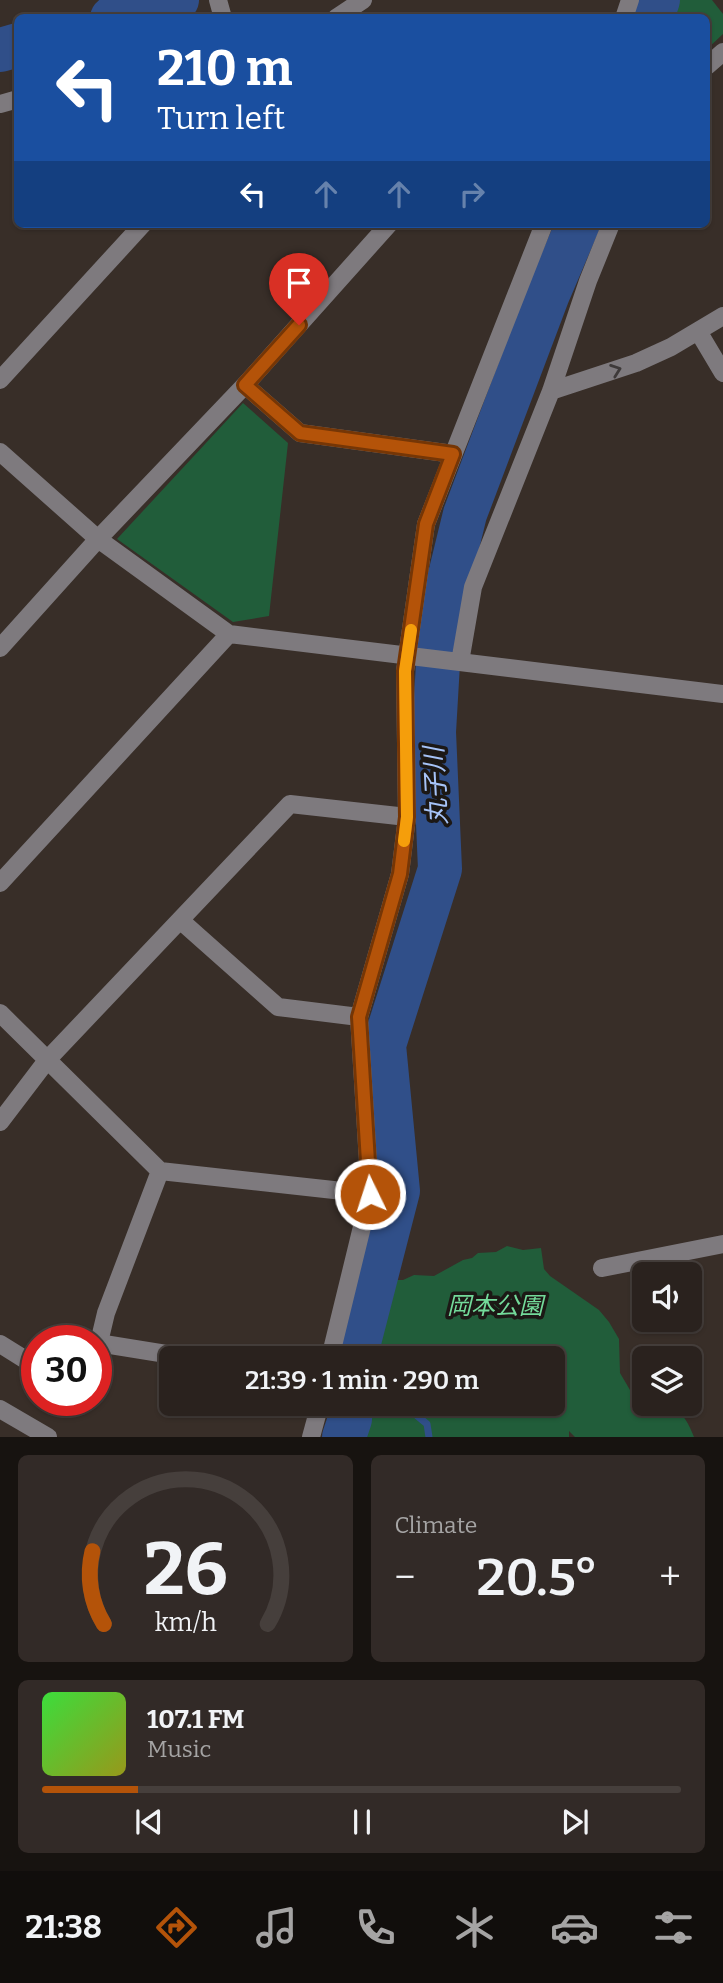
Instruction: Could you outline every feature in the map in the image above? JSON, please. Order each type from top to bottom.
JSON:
[{"type":"street","points":[[342,14],[363,0]]},
{"type":"street","points":[[710,63],[723,51]]},
{"type":"street","points":[[0,380],[139,228]]},
{"type":"street","points":[[0,648],[98,539],[245,385],[385,228]]},
{"type":"street","points":[[333,1346],[370,1194],[359,1017],[400,874],[407,817],[405,671],[426,524],[542,228]]},
{"type":"street","points":[[460,662],[473,587],[551,391],[609,228]]},
{"type":"street","points":[[551,391],[636,363],[671,347],[723,316]]},
{"type":"street","points":[[698,331],[723,373]]},
{"type":"street","points":[[245,385],[300,433],[453,454]]},
{"type":"street","points":[[0,452],[98,539],[229,634],[723,694]]},
{"type":"street","points":[[0,883],[229,634]]},
{"type":"street","points":[[0,1122],[48,1059],[290,804],[407,817]]},
{"type":"street","points":[[180,920],[278,1007],[359,1017]]},
{"type":"street","points":[[0,1013],[160,1171],[370,1194]]},
{"type":"street","points":[[103,1325],[160,1171]]},
{"type":"street","points":[[602,1268],[723,1244]]},
{"type":"street","points":[[0,1344],[21,1357]]},
{"type":"street","points":[[112,1350],[159,1355]]},
{"type":"street","points":[[0,1409],[48,1437]]},
{"type":"street","points":[[311,1437],[317,1416]]},
{"type":"green space","points":[[679,0],[712,0],[723,14],[723,34],[710,46],[710,14],[672,14]]},
{"type":"green space","points":[[243,403],[288,443],[269,616],[233,622],[117,539]]},
{"type":"green space","name":"岡本公園","points":[[507,1246],[523,1250],[541,1248],[544,1269],[550,1276],[599,1310],[619,1339],[620,1373],[632,1391],[632,1416],[683,1416],[694,1437],[575,1437],[569,1431],[569,1437],[353,1437],[362,1416],[565,1416],[565,1346],[376,1346],[384,1280],[403,1280],[414,1275],[434,1276],[478,1253],[496,1252]]},
{"type":"waterway","points":[[126,14],[177,0]]},
{"type":"waterway","name":"丸子川","points":[[653,14],[658,0]]},
{"type":"waterway","points":[[0,50],[14,46]]},
{"type":"waterway","name":"丸子川","points":[[358,1346],[398,1191],[384,1045],[440,869],[434,732],[441,612],[465,514],[548,294],[576,228]]},
{"type":"waterway","name":"丸子川","points":[[344,1437],[350,1416]]},
{"type":"waterway","points":[[417,1416],[427,1424],[429,1437]]},
{"type":"slow traffic","points":[[404,841],[407,817],[405,671],[411,630]]},
{"type":"route","points":[[299,325],[245,385],[300,433],[453,454],[426,524],[405,671],[407,817],[400,874],[359,1017],[370,1194]]}]
